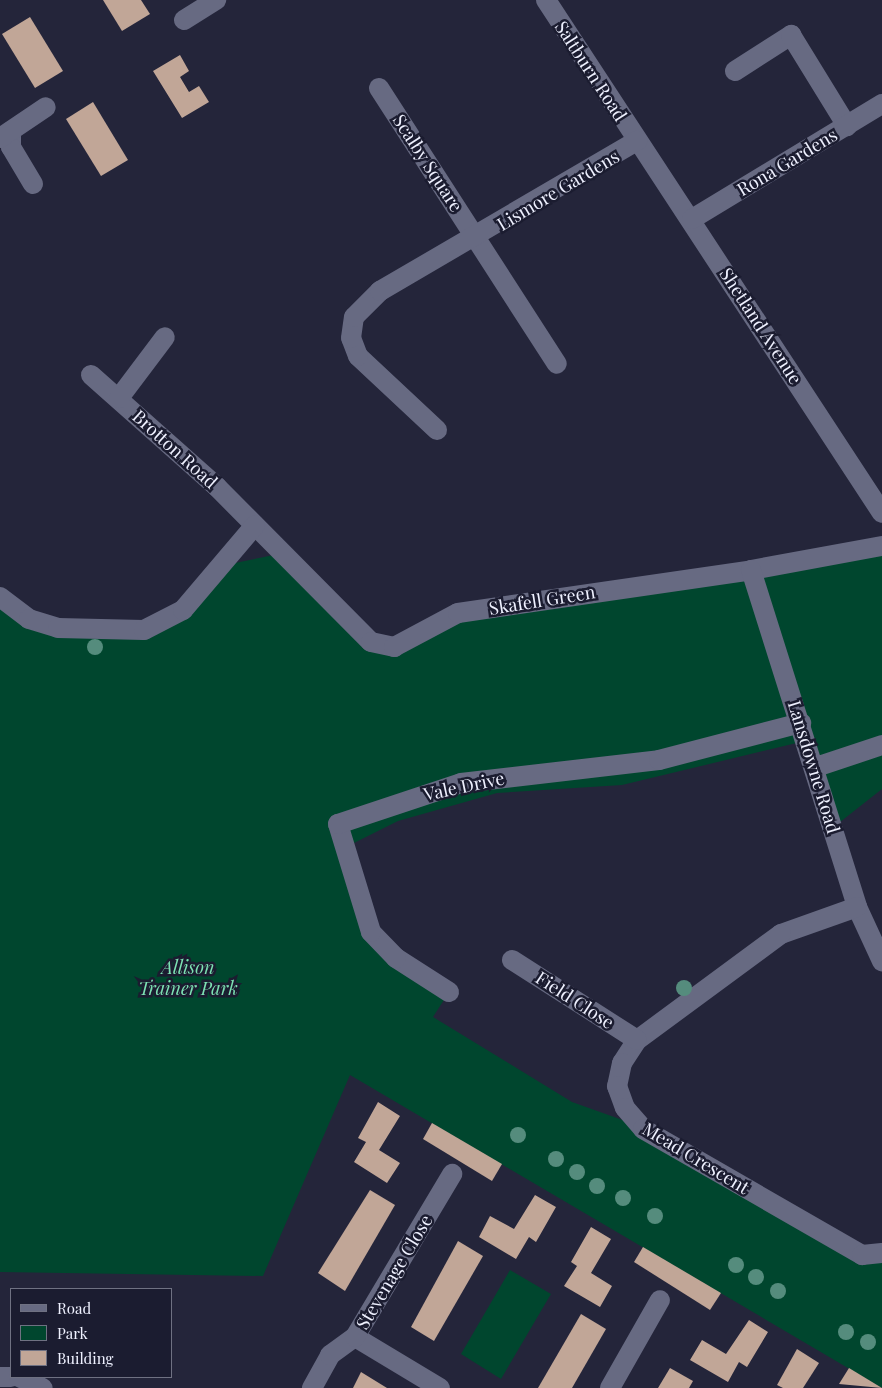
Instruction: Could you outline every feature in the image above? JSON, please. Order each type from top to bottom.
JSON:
[{"type":"street","points":[[184,20],[216,0]]},
{"type":"street","name":"Saltburn Road","points":[[546,0],[637,141]]},
{"type":"street","points":[[735,71],[791,35],[847,126]]},
{"type":"street","name":"Scalby Square","points":[[379,88],[478,238],[557,364]]},
{"type":"street","name":"Rona Gardens","points":[[692,219],[882,104]]},
{"type":"street","points":[[33,184],[6,135],[46,107]]},
{"type":"street","name":"Shetland Avenue","points":[[637,141],[692,219],[882,512]]},
{"type":"street","name":"Lismore Gardens","points":[[478,238],[637,141]]},
{"type":"street","points":[[437,430],[358,356],[351,338],[354,317],[380,291],[478,238]]},
{"type":"street","points":[[119,398],[165,336]]},
{"type":"street","name":"Brotton Road","points":[[91,375],[119,398],[255,525]]},
{"type":"street","points":[[0,597],[29,619],[58,628],[144,630],[183,610],[255,525]]},
{"type":"street","name":"Skafell Green","points":[[255,525],[371,642],[394,647],[458,613],[751,570],[882,546]]},
{"type":"street","name":"Lansdowne Road","points":[[751,570],[816,767],[857,907],[882,961]]},
{"type":"street","name":"Vale Drive","points":[[449,992],[396,958],[371,932],[338,824],[461,783],[659,760],[801,722]]},
{"type":"street","points":[[816,767],[882,745]]},
{"type":"street","name":"Mead Crescent","points":[[857,907],[781,934],[637,1040],[622,1063],[617,1086],[624,1108],[643,1129],[862,1255],[882,1252]]},
{"type":"street","name":"Field Close","points":[[512,960],[637,1040]]},
{"type":"street","name":"Stevenage Close","points":[[312,1388],[330,1355],[355,1337],[452,1174]]},
{"type":"street","points":[[610,1388],[660,1300]]},
{"type":"street","points":[[355,1337],[440,1388]]},
{"type":"street","points":[[21,1378],[43,1388]]},
{"type":"green space","name":"Allison Trainer Park","points":[[882,545],[882,789],[835,826],[805,741],[622,785],[497,793],[398,821],[344,848],[371,932],[449,992],[433,1017],[572,1102],[631,1123],[882,1260],[882,1388],[350,1075],[263,1276],[0,1272],[0,597],[29,619],[144,630],[220,566],[284,553],[371,641],[394,647],[453,615]]},
{"type":"green space","points":[[510,1270],[551,1294],[501,1379],[461,1354]]},
{"type":"building","points":[[103,0],[141,0],[150,14],[122,31]]},
{"type":"building","points":[[30,17],[63,71],[35,88],[2,34]]},
{"type":"building","points":[[180,55],[189,71],[180,77],[189,92],[199,86],[209,102],[182,118],[153,71]]},
{"type":"building","points":[[93,102],[128,160],[101,176],[66,119]]},
{"type":"building","points":[[378,1102],[400,1116],[379,1150],[400,1163],[387,1183],[354,1162],[366,1142],[358,1138]]},
{"type":"building","points":[[432,1123],[502,1164],[492,1181],[423,1139]]},
{"type":"building","points":[[370,1190],[395,1205],[345,1291],[318,1273]]},
{"type":"building","points":[[535,1195],[556,1207],[536,1242],[529,1237],[516,1259],[479,1237],[490,1216],[514,1229]]},
{"type":"building","points":[[591,1227],[611,1239],[591,1273],[612,1286],[600,1307],[564,1286],[577,1266],[571,1262]]},
{"type":"building","points":[[458,1241],[483,1256],[434,1341],[411,1327]]},
{"type":"building","points":[[643,1247],[721,1293],[710,1310],[634,1262]]},
{"type":"building","points":[[581,1314],[606,1329],[572,1388],[538,1388]]},
{"type":"building","points":[[749,1320],[768,1332],[747,1367],[739,1362],[728,1382],[690,1360],[702,1340],[726,1354]]},
{"type":"building","points":[[797,1349],[819,1363],[803,1388],[783,1388],[777,1385]]},
{"type":"building","points":[[670,1368],[693,1381],[689,1388],[658,1388]]},
{"type":"building","points":[[849,1368],[882,1388],[839,1384]]},
{"type":"building","points":[[361,1372],[387,1388],[353,1388]]}]
